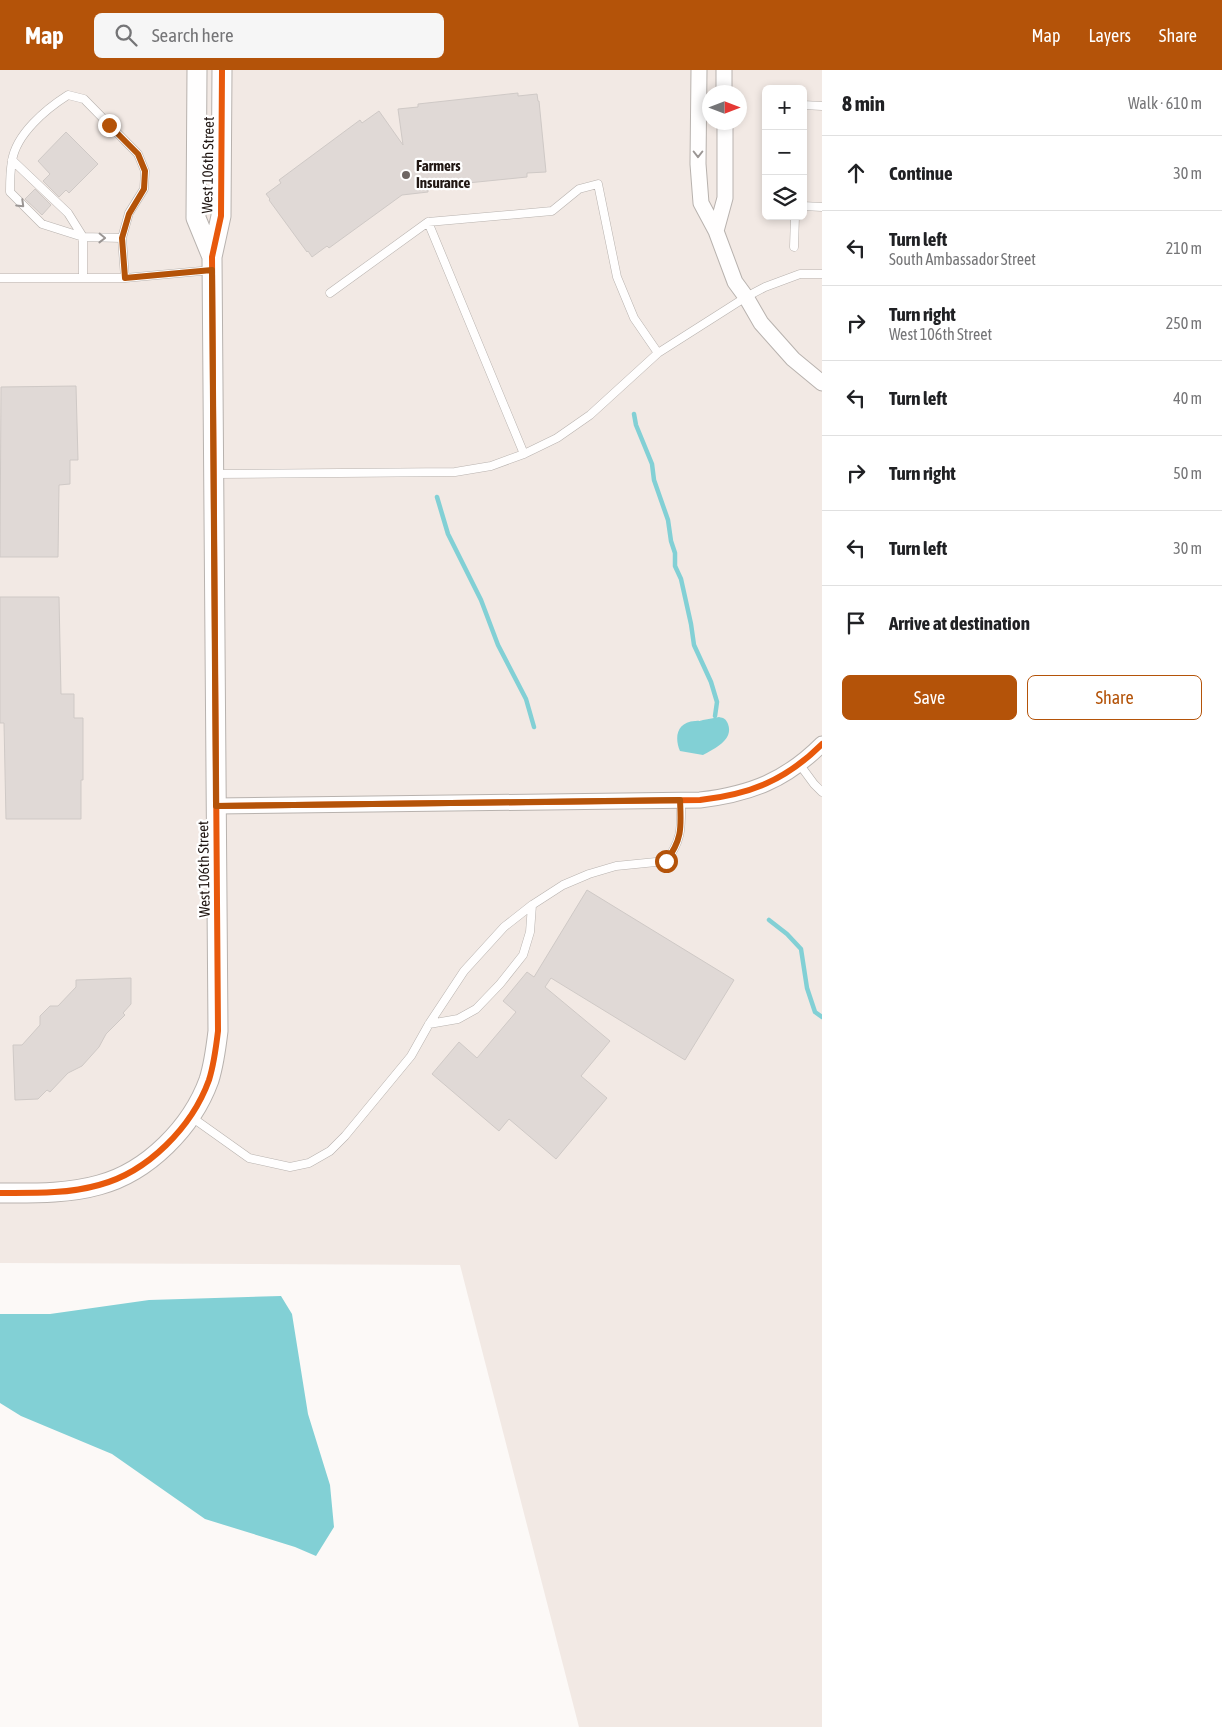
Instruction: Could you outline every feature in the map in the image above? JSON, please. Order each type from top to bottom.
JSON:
[{"type":"street","name":"West 106th Street","points":[[197,70],[196,218],[212,264]]},
{"type":"street","name":"West 106th Street","points":[[0,1194],[73,1191],[101,1185],[122,1177],[146,1162],[166,1146],[182,1129],[202,1096],[209,1080],[215,1056],[218,1031],[212,264],[221,216],[222,70]]},
{"type":"street","points":[[699,70],[698,164],[701,203],[716,231],[735,282],[761,323],[793,360],[822,383]]},
{"type":"street","points":[[724,70],[724,85]]},
{"type":"street","points":[[716,231],[725,198],[724,130]]},
{"type":"street","points":[[216,806],[721,798],[742,793],[765,784],[800,765],[822,744]]},
{"type":"lane","points":[[122,238],[83,237],[42,224],[10,192],[12,160],[18,142],[54,104],[68,95],[84,99],[138,154],[145,171],[144,189],[129,214],[122,238],[125,278]]},
{"type":"lane","points":[[807,105],[822,106]]},
{"type":"lane","points":[[12,160],[68,213],[83,237],[83,278]]},
{"type":"lane","points":[[330,293],[428,222],[552,211],[579,189],[598,184],[617,277],[634,318],[658,353]]},
{"type":"lane","points":[[807,206],[822,207]]},
{"type":"lane","points":[[794,248],[795,220]]},
{"type":"lane","points":[[428,222],[524,454]]},
{"type":"lane","points":[[0,278],[125,278],[212,264]]},
{"type":"lane","points":[[213,474],[455,472],[491,466],[524,454],[557,438],[590,415],[658,353],[746,297],[765,287],[800,274],[822,274]]},
{"type":"lane","points":[[800,765],[822,792]]},
{"type":"lane","points":[[190,1116],[250,1158],[290,1167],[309,1163],[330,1151],[346,1136],[411,1056],[464,970],[504,927],[532,905],[563,885],[589,874],[616,866],[666,861],[676,849],[681,829],[680,800]]},
{"type":"lane","points":[[429,1024],[458,1019],[476,1009],[500,984],[523,955],[530,932],[532,905]]},
{"type":"shaded area","points":[[0,70],[822,70],[822,1727],[579,1727],[460,1265],[0,1263]]},
{"type":"water","points":[[719,717],[726,720],[729,730],[726,739],[722,743],[703,755],[680,751],[677,736],[684,724]]},
{"type":"water","points":[[281,1296],[292,1314],[308,1414],[330,1485],[334,1527],[316,1556],[295,1547],[205,1519],[112,1454],[21,1416],[0,1403],[0,1314],[50,1314],[149,1300]]},
{"type":"building","name":"Farmers Insurance","points":[[518,93],[518,96],[537,94],[546,172],[527,173],[527,177],[428,187],[428,192],[402,195],[329,248],[327,246],[312,257],[266,194],[281,183],[279,180],[360,120],[362,123],[379,111],[403,145],[398,109],[418,107],[418,104]]},
{"type":"building","points":[[66,132],[98,164],[69,193],[66,190],[59,197],[43,181],[50,174],[38,161]]},
{"type":"building","points":[[35,189],[51,205],[42,215],[25,199]]},
{"type":"building","points":[[76,386],[78,460],[70,460],[70,484],[59,485],[58,557],[0,557],[1,387]]},
{"type":"building","points":[[0,597],[59,597],[61,694],[74,694],[74,718],[83,718],[81,819],[6,819],[4,723],[0,723]]},
{"type":"building","points":[[587,890],[734,980],[685,1060],[551,978],[545,987],[610,1041],[581,1076],[607,1098],[556,1159],[509,1119],[499,1131],[432,1074],[459,1042],[477,1058],[516,1012],[503,1001],[527,972],[534,977]]},
{"type":"building","points":[[131,978],[131,1004],[123,1013],[125,1015],[106,1034],[99,1047],[82,1066],[68,1073],[50,1092],[47,1090],[38,1099],[15,1100],[13,1045],[22,1045],[40,1025],[40,1016],[50,1006],[58,1006],[76,987],[76,980]]},
{"type":"waterway","points":[[634,414],[636,425],[652,464],[654,480],[668,520],[675,553],[675,566],[681,579],[694,645],[711,682],[717,702],[715,716]]},
{"type":"waterway","points":[[437,497],[448,534],[481,600],[498,645],[526,699],[534,727]]},
{"type":"waterway","points":[[769,920],[787,934],[801,949],[807,988],[815,1012],[822,1017]]},
{"type":"cycle path","points":[[0,1193],[50,1192],[87,1188],[117,1179],[134,1170],[166,1145],[192,1114],[209,1080],[214,1062],[218,1031],[212,257],[221,216],[222,70]]},
{"type":"cycle path","points":[[216,806],[700,800],[736,794],[767,783],[795,767],[822,744]]},
{"type":"place","name":"Farmers Insurance","points":[[406,175]]},
{"type":"route","points":[[109,125],[138,154],[145,171],[144,189],[129,214],[122,238],[125,278],[212,270],[216,806],[680,800],[681,829],[676,849],[666,861]]}]
